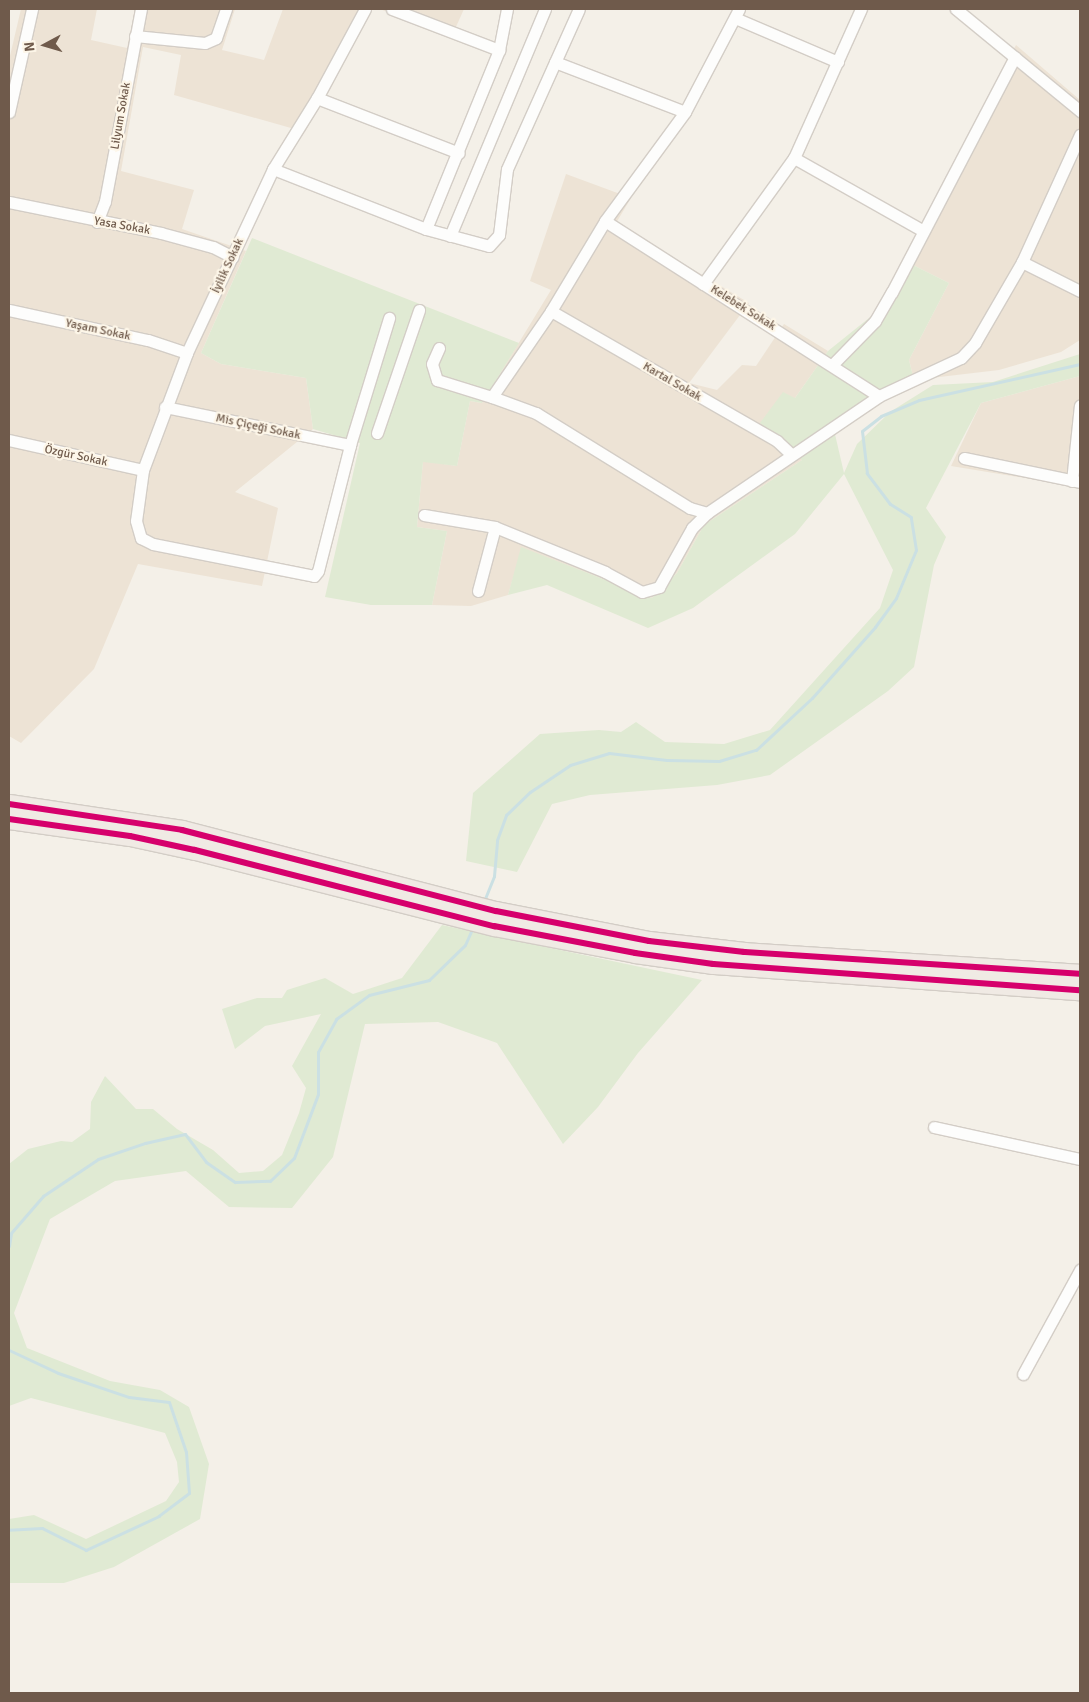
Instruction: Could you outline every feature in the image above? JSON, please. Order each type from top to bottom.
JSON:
[{"type":"highway","points":[[9,804],[182,830],[586,945],[713,964],[1080,990]]},
{"type":"highway","points":[[9,819],[194,850],[460,910]]},
{"type":"highway","points":[[495,919],[744,952],[1080,974]]},
{"type":"street","points":[[9,112],[32,9]]},
{"type":"street","name":"Lilyum Sokak","points":[[97,222],[105,201],[141,9]]},
{"type":"street","points":[[135,36],[205,44],[216,38],[226,9]]},
{"type":"street","name":"İyilik Sokak","points":[[350,445],[318,570],[314,576],[152,544],[142,538],[136,521],[143,470],[165,407],[187,353],[272,169],[317,98],[365,9]]},
{"type":"street","points":[[392,9],[499,50]]},
{"type":"street","points":[[426,229],[459,153],[499,50],[507,9]]},
{"type":"street","points":[[450,236],[545,9]]},
{"type":"street","points":[[272,169],[426,229],[489,246],[499,235],[508,169],[578,9]]},
{"type":"street","points":[[703,284],[794,158],[861,9]]},
{"type":"street","points":[[956,9],[1080,111]]},
{"type":"street","points":[[492,397],[551,311],[605,221],[685,112],[737,13],[838,62]]},
{"type":"street","points":[[832,364],[875,321],[1015,57]]},
{"type":"street","points":[[555,62],[685,112]]},
{"type":"street","points":[[317,98],[459,153]]},
{"type":"street","points":[[424,516],[495,527],[605,572],[642,592],[659,588],[692,528],[708,513],[790,454],[879,396],[961,358],[975,343],[1022,262],[1080,135]]},
{"type":"street","points":[[794,158],[922,230]]},
{"type":"street","name":"Yasa Sokak","points":[[9,202],[97,222],[161,233],[212,247],[233,257]]},
{"type":"street","name":"Kelebek Sokak","points":[[605,221],[832,364],[879,396]]},
{"type":"street","points":[[1022,262],[1080,291]]},
{"type":"street","name":"Yaşam Sokak","points":[[9,310],[148,340],[187,353]]},
{"type":"street","points":[[377,433],[419,310]]},
{"type":"street","name":"Kartal Sokak","points":[[551,311],[777,441],[790,454]]},
{"type":"street","points":[[350,445],[389,318]]},
{"type":"street","points":[[439,348],[432,364],[437,380],[536,413],[690,508],[708,513]]},
{"type":"street","points":[[964,458],[1076,481],[1080,405]]},
{"type":"street","name":"Mis Çiçeği Sokak","points":[[165,407],[350,445]]},
{"type":"street","name":"Özgür Sokak","points":[[9,440],[143,470]]},
{"type":"street","points":[[478,591],[495,527]]},
{"type":"street","points":[[934,1127],[1080,1159]]},
{"type":"street","points":[[1023,1374],[1080,1270]]},
{"type":"shaded area","points":[[21,9],[97,9],[91,40],[127,48],[135,9],[235,9],[222,50],[264,60],[283,9],[372,9],[305,132],[174,95],[181,55],[143,47],[121,171],[194,190],[182,229],[246,251],[201,353],[221,364],[306,378],[313,429],[235,492],[278,508],[262,586],[138,564],[94,669],[21,743],[9,736],[9,60]]},
{"type":"shaded area","points":[[380,9],[464,9],[451,38]]},
{"type":"shaded area","points":[[1016,45],[1080,100],[1080,340],[1061,352],[999,370],[914,380],[909,360],[949,283],[903,260]]},
{"type":"shaded area","points":[[566,174],[631,198],[616,223],[749,303],[689,383],[717,390],[742,365],[756,366],[784,324],[828,351],[795,398],[802,460],[704,525],[677,573],[652,598],[522,548],[508,595],[471,606],[432,605],[447,531],[417,527],[423,461],[457,466],[470,401],[482,403],[551,290],[530,281]]},
{"type":"shaded area","points":[[1080,376],[1080,487],[951,466],[981,403]]},
{"type":"green space","points":[[252,238],[519,343],[482,403],[470,401],[457,466],[423,462],[417,527],[447,531],[432,605],[371,605],[325,597],[360,443],[313,429],[306,378],[221,364],[201,353]]},
{"type":"green space","points":[[903,260],[949,283],[909,360],[914,380],[834,430],[844,473],[857,444],[890,412],[933,385],[993,382],[1080,354],[1080,376],[981,403],[926,508],[946,537],[934,565],[914,667],[888,691],[770,775],[717,785],[590,795],[552,804],[517,872],[466,861],[473,793],[540,734],[599,730],[621,732],[636,722],[665,742],[724,744],[770,730],[880,608],[893,570],[844,474],[795,534],[693,608],[648,628],[547,585],[508,595],[521,547],[652,598],[677,573],[704,525],[802,460],[760,423],[783,392],[795,398],[828,351],[874,314]]},
{"type":"green space","points":[[442,925],[702,980],[638,1053],[598,1107],[563,1144],[497,1043],[438,1022],[365,1024],[333,1157],[292,1208],[229,1207],[186,1171],[115,1181],[50,1219],[14,1313],[27,1348],[110,1381],[160,1390],[189,1407],[209,1464],[200,1519],[114,1567],[64,1583],[9,1583],[9,1519],[34,1515],[86,1539],[166,1501],[179,1482],[177,1462],[165,1433],[31,1398],[9,1406],[9,1164],[28,1149],[61,1141],[72,1142],[90,1129],[91,1102],[105,1076],[136,1109],[153,1109],[177,1129],[213,1150],[239,1173],[263,1171],[282,1155],[299,1113],[306,1088],[292,1066],[321,1014],[265,1026],[235,1049],[222,1009],[257,998],[282,998],[287,990],[325,978],[353,994],[402,978]]},
{"type":"waterway","points":[[484,901],[494,876],[497,840],[506,815],[530,792],[570,765],[609,753],[667,760],[719,761],[756,750],[812,698],[875,627],[896,598],[916,550],[911,517],[890,504],[867,473],[862,431],[881,416],[919,400],[1080,364]]},
{"type":"waterway","points":[[9,1246],[11,1233],[43,1196],[98,1159],[145,1143],[185,1134],[206,1162],[235,1182],[270,1181],[294,1158],[318,1094],[318,1052],[336,1019],[369,995],[429,980],[465,945],[473,927]]},
{"type":"waterway","points":[[9,1350],[58,1373],[129,1397],[169,1402],[186,1452],[189,1493],[159,1516],[86,1550],[42,1528],[9,1530]]},
{"type":"cycle path","points":[[9,804],[182,830],[496,911],[649,941],[744,952],[1080,974]]},
{"type":"cycle path","points":[[9,819],[130,836],[195,850],[494,926],[635,953],[713,964],[1080,990]]}]
